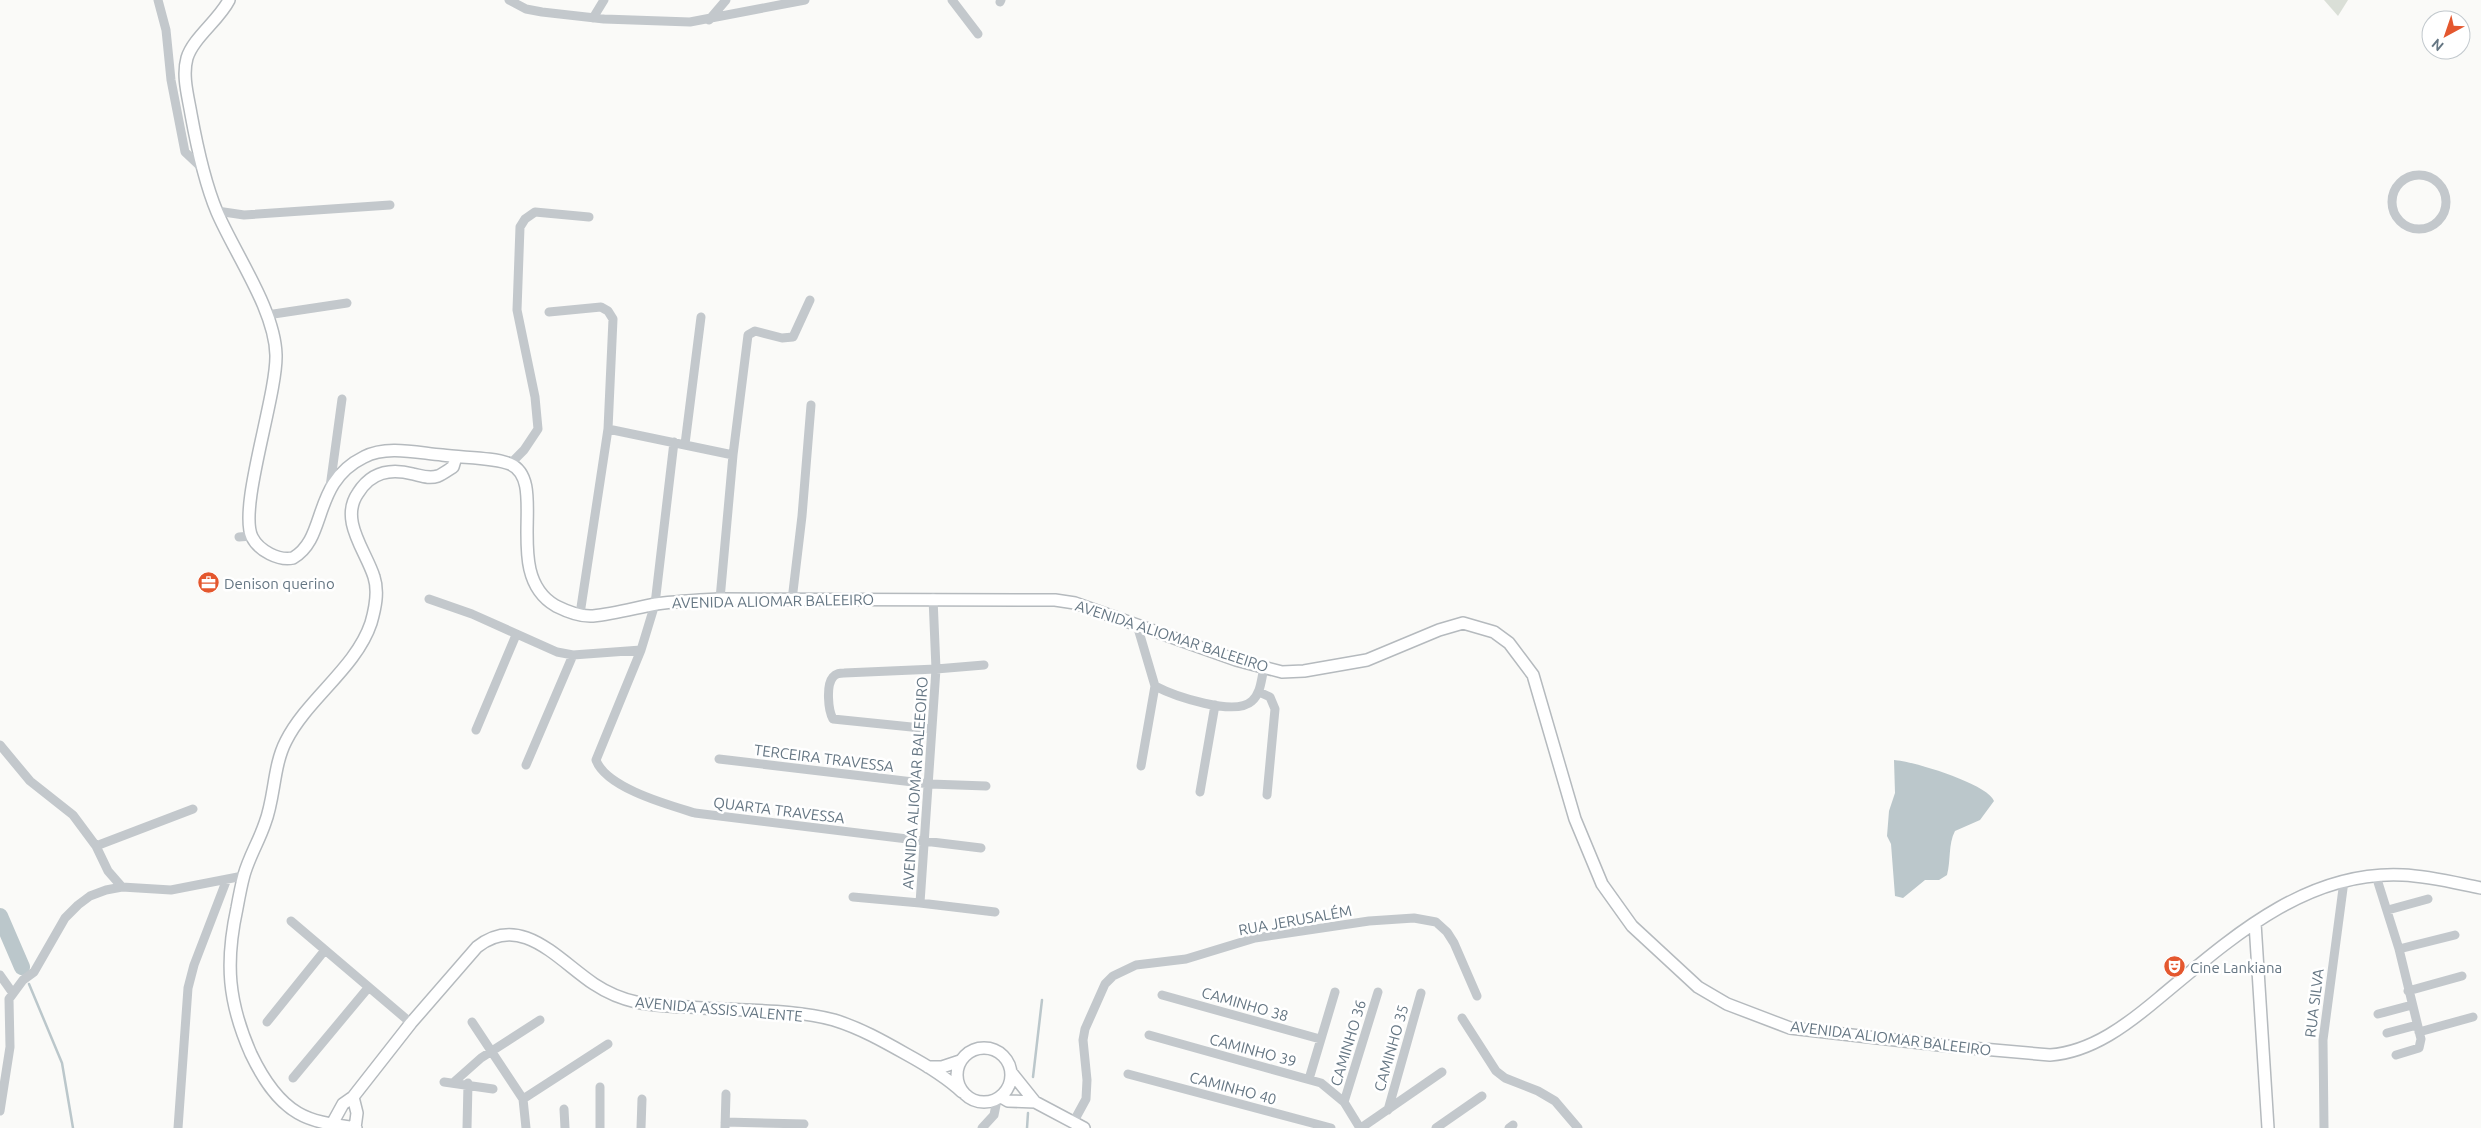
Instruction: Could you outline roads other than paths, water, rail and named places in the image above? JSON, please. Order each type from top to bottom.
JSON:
[{"type":"main road","points":[[229,0],[224,10],[190,51],[187,59],[186,90],[202,168],[217,211],[267,315],[274,339],[276,363],[273,390],[250,502],[252,536],[264,550],[280,558],[294,558],[301,554],[312,536],[330,488],[346,468],[366,456],[393,451],[451,463]]},
{"type":"main road","points":[[353,1097],[357,1114],[356,1128],[308,1118],[282,1102],[259,1069],[238,1024],[230,982],[230,956],[243,876],[266,822],[286,742],[364,638],[374,611],[376,601],[375,578],[354,528],[352,517],[354,500],[368,480],[381,472],[407,472],[427,477],[437,476],[451,463],[468,458],[510,464]]},
{"type":"main road","name":"AVENIDA ALIOMAR BALEEIRO","points":[[510,464],[517,469],[526,485],[527,553],[535,583],[544,596],[555,605],[580,614],[592,616],[655,604],[720,599],[933,598],[1061,600],[1264,668],[1282,672],[1298,672],[1367,660],[1438,630],[1463,623],[1494,632],[1509,643],[1533,675],[1575,819],[1602,884],[1611,898],[1632,926],[1698,987],[1727,1004],[1784,1026],[1948,1046],[2050,1055],[2064,1054],[2095,1042],[2134,1019],[2213,953],[2255,923],[2307,892],[2344,881],[2376,876],[2409,876],[2481,888]]},
{"type":"main road","points":[[2255,923],[2268,1128]]},
{"type":"main road","name":"AVENIDA ASSIS VALENTE","points":[[332,1124],[343,1104],[353,1097],[411,1023],[477,948],[495,936],[515,934],[534,941],[608,992],[635,1004],[802,1015],[832,1020],[867,1032],[945,1077],[962,1092]]},
{"type":"main road","points":[[928,1067],[942,1066],[960,1061],[973,1050],[990,1048],[1004,1057],[1011,1072],[1035,1102]]},
{"type":"main road","points":[[960,1061],[956,1077],[962,1092],[972,1100],[984,1103],[999,1099],[1035,1102],[1084,1128]]},
{"type":"main road","points":[[999,1099],[1008,1090],[1011,1072]]},
{"type":"street","points":[[158,0],[166,30],[171,80],[185,152],[202,168]]},
{"type":"street","points":[[509,0],[526,9],[593,18],[654,22],[709,20],[805,0]]},
{"type":"street","points":[[593,18],[604,0]]},
{"type":"street","points":[[709,20],[726,0]]},
{"type":"street","points":[[952,0],[978,34]]},
{"type":"street","points":[[2409,176],[2426,176],[2440,185],[2446,202],[2445,211],[2434,225],[2425,229],[2408,227],[2401,223],[2392,209],[2393,192],[2402,180],[2409,176]]},
{"type":"street","points":[[217,211],[244,215],[390,205]]},
{"type":"street","points":[[510,464],[524,450],[538,429],[536,398],[517,310],[520,227],[528,216],[535,212],[589,217]]},
{"type":"street","points":[[720,599],[733,455],[748,335],[755,331],[782,338],[793,337],[810,300]]},
{"type":"street","points":[[267,315],[347,303]]},
{"type":"street","points":[[549,312],[601,307],[611,315],[608,429],[580,614]]},
{"type":"street","points":[[685,444],[701,317]]},
{"type":"street","points":[[330,488],[342,399]]},
{"type":"street","points":[[792,600],[802,516],[811,405]]},
{"type":"street","points":[[608,429],[733,455]]},
{"type":"street","points":[[429,599],[472,614],[557,652],[572,655],[641,650],[655,604],[674,442]]},
{"type":"street","points":[[239,537],[252,536]]},
{"type":"street","name":"AVENIDA ALIOMAR BALEEOIRO","points":[[854,897],[920,903],[930,784],[931,729],[936,669],[933,598]]},
{"type":"street","points":[[1137,625],[1155,686],[1141,766]]},
{"type":"street","points":[[476,730],[516,635]]},
{"type":"street","name":"QUARTA TRAVESSA","points":[[641,650],[596,760],[598,767],[617,782],[652,800],[695,814],[982,848]]},
{"type":"street","points":[[526,765],[572,655]]},
{"type":"street","points":[[931,729],[833,719],[830,712],[829,686],[836,674],[936,669],[984,664]]},
{"type":"street","points":[[1155,686],[1215,705],[1234,708],[1244,707],[1254,700],[1259,692],[1264,668]]},
{"type":"street","points":[[1259,692],[1270,697],[1275,709],[1267,795]]},
{"type":"street","points":[[1200,792],[1215,705]]},
{"type":"street","points":[[0,745],[30,781],[73,814],[96,846],[108,870],[122,887]]},
{"type":"street","name":"TERCEIRA TRAVESSA","points":[[719,758],[930,784],[986,786]]},
{"type":"street","points":[[96,846],[193,809]]},
{"type":"street","points":[[0,1111],[8,1064],[9,999],[12,992],[34,972],[66,918],[78,905],[98,893],[122,887],[171,890],[243,876]]},
{"type":"street","points":[[2376,876],[2399,949],[2421,1045],[2419,1048],[2396,1055]]},
{"type":"street","points":[[178,1128],[188,988],[194,965],[227,879]]},
{"type":"street","name":"RUA SILVA","points":[[2324,1128],[2323,1040],[2344,881]]},
{"type":"street","points":[[2388,910],[2428,899]]},
{"type":"street","points":[[920,903],[995,912]]},
{"type":"street","name":"RUA JERUSALÉM","points":[[1074,1121],[1086,1099],[1088,1080],[1083,1040],[1085,1029],[1105,984],[1113,976],[1136,964],[1186,959],[1255,938],[1370,921],[1414,918],[1436,922],[1447,932],[1454,943],[1477,996]]},
{"type":"street","points":[[291,921],[411,1023]]},
{"type":"street","points":[[2399,949],[2455,936]]},
{"type":"street","points":[[267,1022],[325,950]]},
{"type":"street","points":[[0,975],[12,992]]},
{"type":"street","points":[[2408,991],[2462,976]]},
{"type":"street","points":[[294,1078],[368,988]]},
{"type":"street","points":[[1309,1079],[1335,992]]},
{"type":"street","name":"CAMINHO 36","points":[[1344,1102],[1378,992]]},
{"type":"street","name":"CAMINHO 35","points":[[1388,1110],[1421,993]]},
{"type":"street","name":"CAMINHO 38","points":[[1162,995],[1320,1039]]},
{"type":"street","points":[[2378,1014],[2412,1005]]},
{"type":"street","points":[[2388,1033],[2473,1017]]},
{"type":"street","points":[[1462,1018],[1496,1071],[1505,1078],[1538,1090],[1555,1101],[1578,1128]]},
{"type":"street","points":[[454,1082],[482,1058],[540,1020]]},
{"type":"street","points":[[472,1022],[523,1100],[526,1128]]},
{"type":"street","name":"CAMINHO 39","points":[[1149,1035],[1321,1083],[1344,1102],[1361,1128]]},
{"type":"street","points":[[523,1100],[608,1044]]},
{"type":"street","name":"CAMINHO 35","points":[[1361,1128],[1442,1072]]},
{"type":"street","name":"CAMINHO 40","points":[[1128,1074],[1331,1128]]},
{"type":"street","points":[[444,1082],[493,1089]]},
{"type":"street","points":[[467,1128],[468,1084]]},
{"type":"street","points":[[600,1087],[600,1128]]},
{"type":"street","points":[[726,1094],[725,1125],[804,1124]]},
{"type":"street","points":[[1436,1128],[1482,1096]]},
{"type":"street","points":[[641,1128],[642,1099]]},
{"type":"street","points":[[982,1128],[994,1115],[999,1099]]},
{"type":"street","points":[[564,1109],[565,1128]]},
{"type":"waterway","points":[[0,916],[22,967]]},
{"type":"waterway","points":[[29,984],[62,1063],[73,1128]]},
{"type":"waterway","points":[[1033,1077],[1042,1000]]},
{"type":"waterway","points":[[1027,1128],[1028,1113]]},
{"type":"place","name":"Denison querino","points":[[208,583]]},
{"type":"place","name":"Cine Lankiana","points":[[2174,967]]}]
